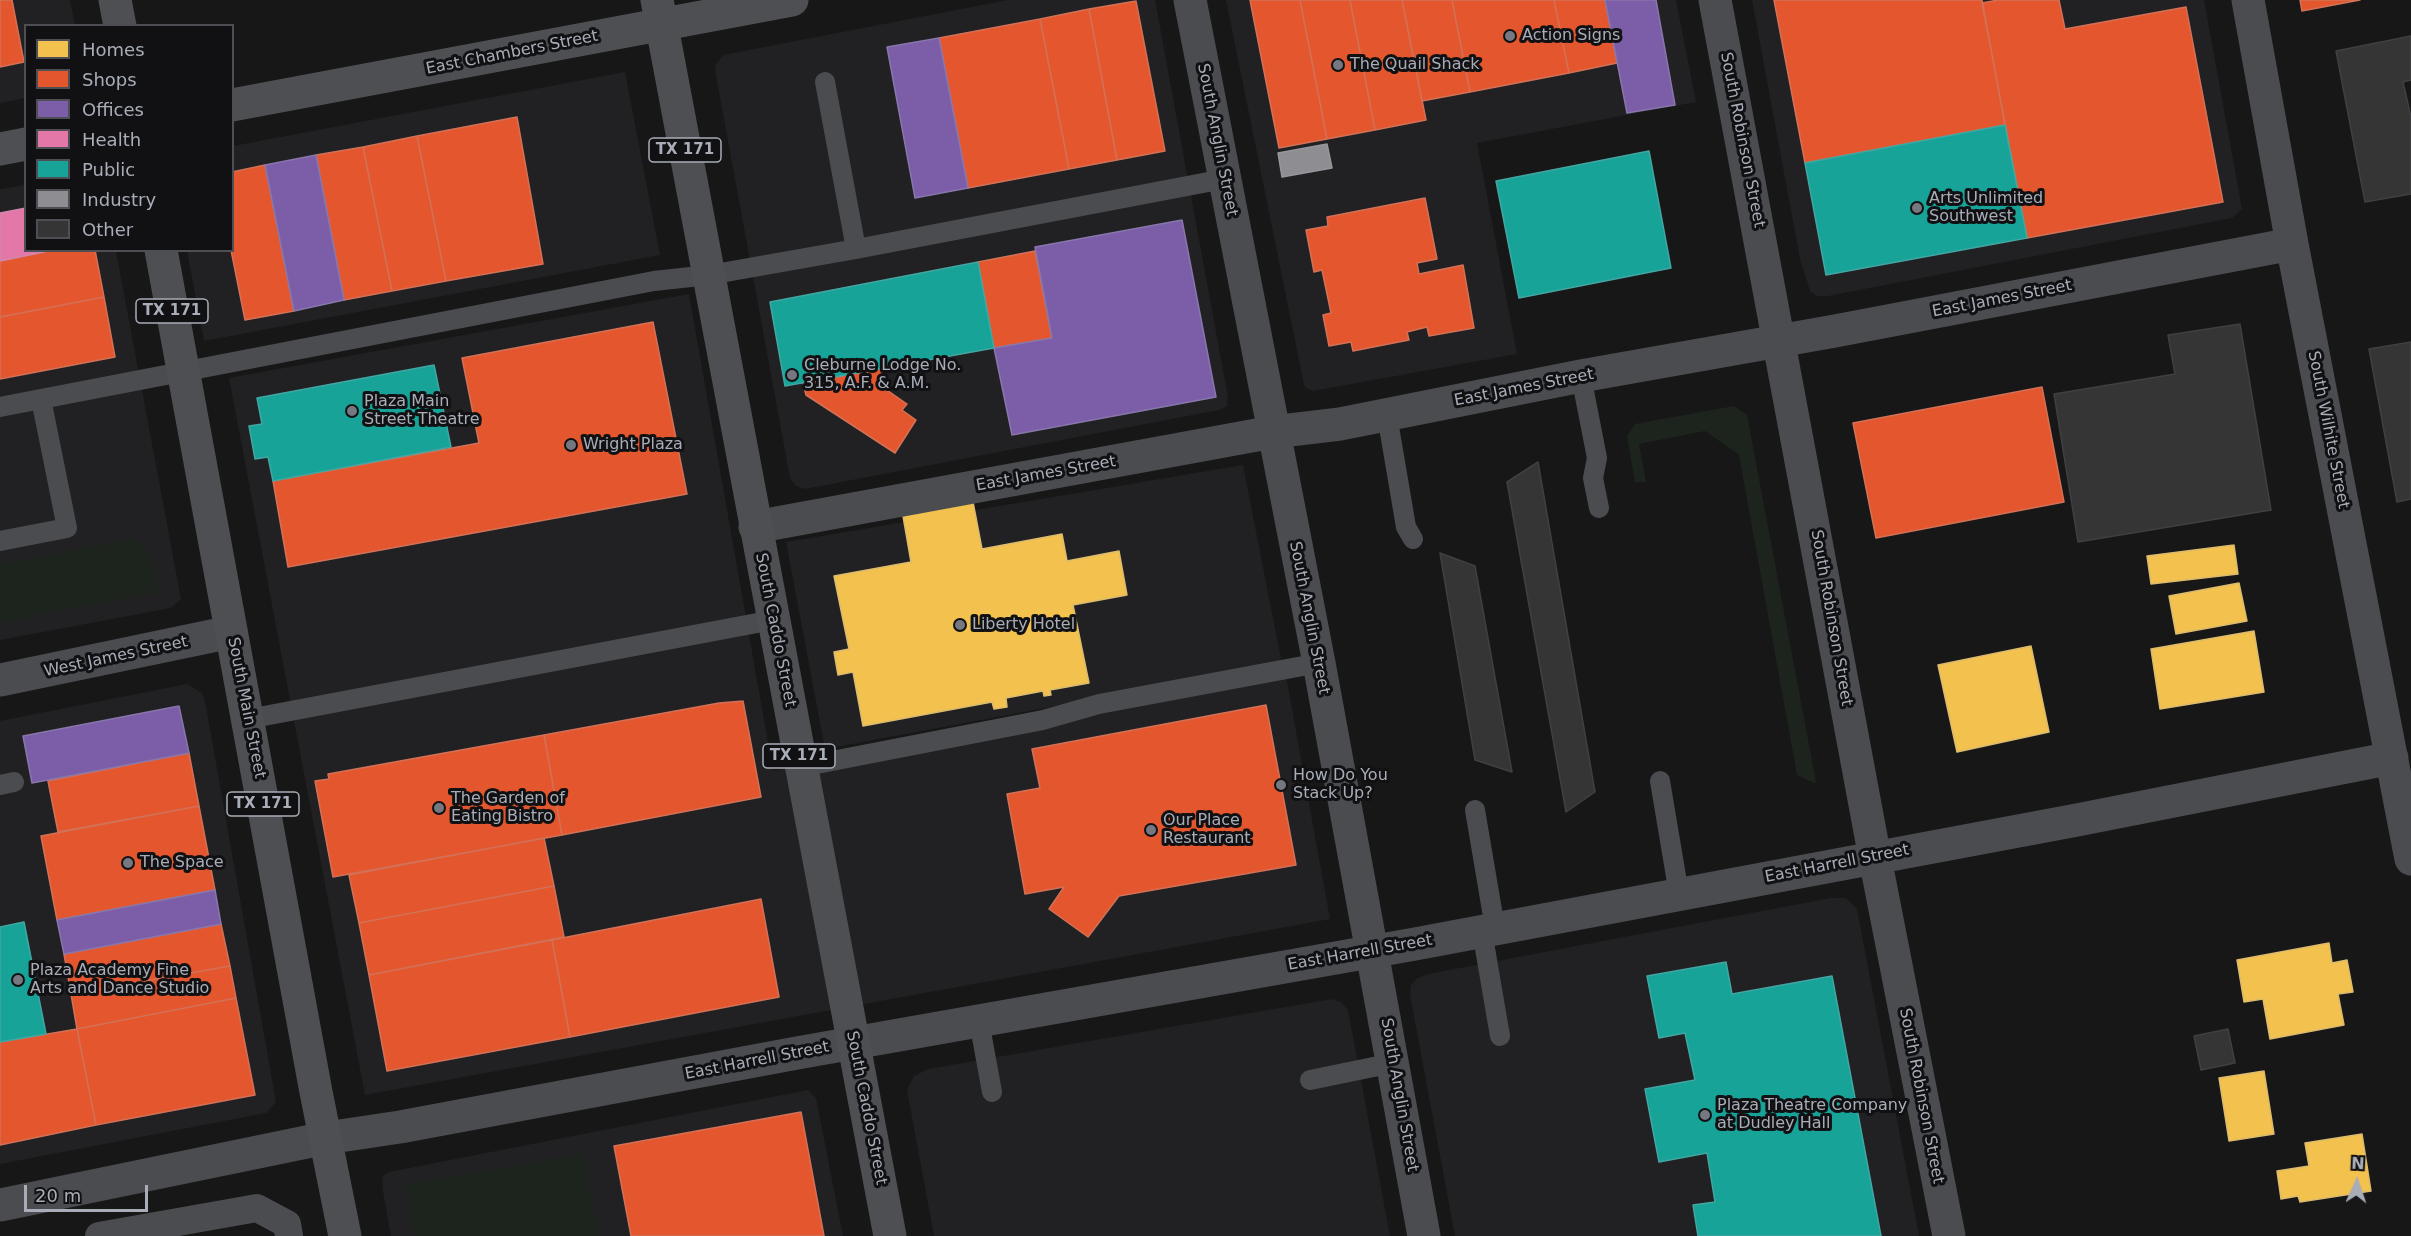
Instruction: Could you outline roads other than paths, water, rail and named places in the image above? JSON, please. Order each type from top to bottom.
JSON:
[{"type":"main road","points":[[115,0],[120,24]]},
{"type":"main road","name":"East Chambers Street","points":[[234,105],[659,12],[792,0]]},
{"type":"main road","name":"South Caddo Street","points":[[659,12],[890,1236]]},
{"type":"main road","points":[[0,149],[24,144]]},
{"type":"main road","name":"South Main Street","points":[[161,252],[345,1236]]},
{"type":"street","name":"South Anglin Street","points":[[1190,0],[1319,663],[1424,1236]]},
{"type":"street","name":"South Robinson Street","points":[[1715,0],[1875,858],[1949,1236]]},
{"type":"street","name":"South Wilhite Street","points":[[2248,0],[2292,244],[2411,859]]},
{"type":"street","name":"East James Street","points":[[755,527],[1273,432],[1322,427],[1581,376],[2292,244]]},
{"type":"street","name":"West James Street","points":[[0,680],[231,632]]},
{"type":"street","name":"East Harrell Street","points":[[0,1204],[326,1138],[400,1127],[1372,951],[2077,820],[2392,758]]},
{"type":"street","points":[[99,1236],[256,1208],[287,1224],[289,1236]]},
{"type":"lane","points":[[825,82],[856,249]]},
{"type":"lane","points":[[0,407],[654,281],[709,275],[856,249],[1224,179]]},
{"type":"lane","points":[[1581,376],[1597,458],[1593,478],[1599,508]]},
{"type":"lane","points":[[0,541],[67,528],[41,399]]},
{"type":"lane","points":[[1387,415],[1406,527],[1413,539]]},
{"type":"lane","points":[[248,719],[773,620]]},
{"type":"lane","points":[[801,767],[1043,720],[1099,704],[1319,663]]},
{"type":"lane","points":[[1660,781],[1678,894]]},
{"type":"lane","points":[[1475,810],[1500,1036]]},
{"type":"lane","points":[[979,1021],[992,1092]]},
{"type":"lane","points":[[1310,1080],[1393,1063]]},
{"type":"place","name":"Action Signs","points":[[1510,36]]},
{"type":"place","name":"The Quail Shack","points":[[1338,65]]},
{"type":"place","name":"Arts Unlimited Southwest","points":[[1917,208]]},
{"type":"place","name":"Cleburne Lodge No. 315, A.F. & A.M.","points":[[792,375]]},
{"type":"place","name":"Plaza Main Street Theatre","points":[[352,411]]},
{"type":"place","name":"Wright Plaza","points":[[571,445]]},
{"type":"place","name":"Liberty Hotel","points":[[960,625]]},
{"type":"place","name":"How Do You Stack Up?","points":[[1281,785]]},
{"type":"place","name":"The Garden of Eating Bistro","points":[[439,808]]},
{"type":"place","name":"Our Place Restaurant","points":[[1151,830]]},
{"type":"place","name":"The Space","points":[[128,863]]},
{"type":"place","name":"Plaza Academy Fine Arts and Dance Studio","points":[[18,980]]},
{"type":"place","name":"Plaza Theatre Company at Dudley Hall","points":[[1705,1115]]}]
